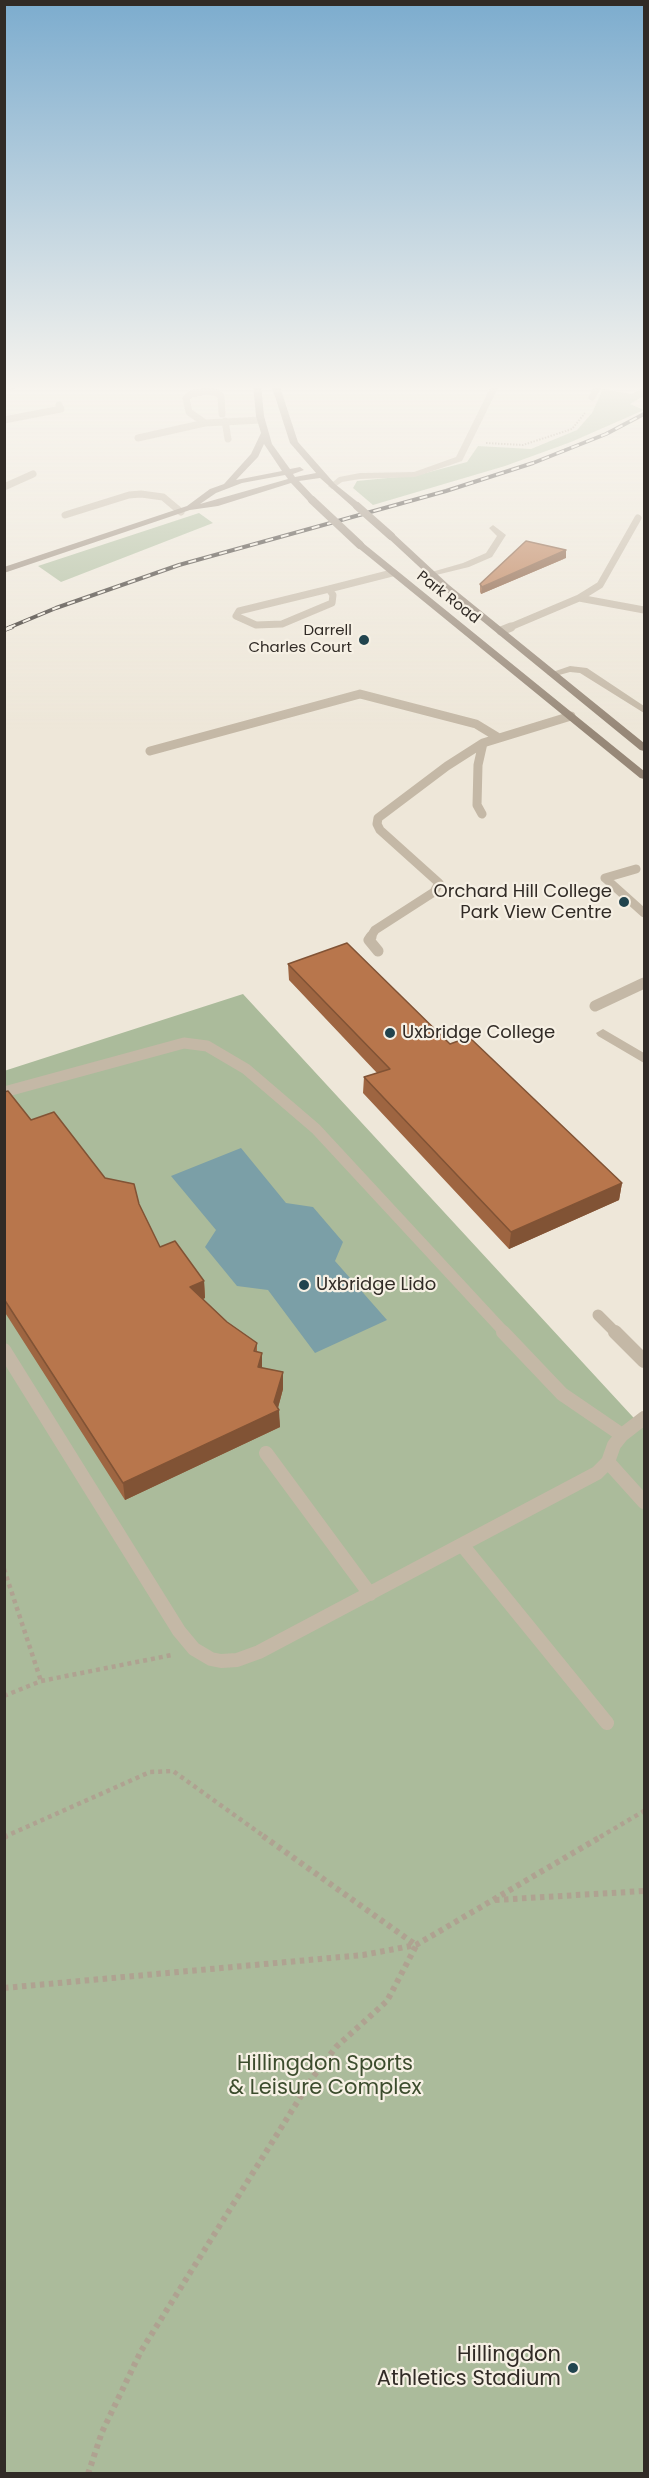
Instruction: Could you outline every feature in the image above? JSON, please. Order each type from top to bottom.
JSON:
[{"type":"main road","points":[[185,510],[199,500]]},
{"type":"main road","points":[[4,570],[185,510],[227,500]]},
{"type":"main road","name":"Park Road","points":[[312,500],[392,573],[645,776]]},
{"type":"main road","name":"Park Road","points":[[349,500],[431,575],[645,748]]},
{"type":"street","points":[[431,575],[466,565],[489,555],[502,536],[493,528]]},
{"type":"street","points":[[552,674],[570,669],[583,670],[645,710]]},
{"type":"street","points":[[603,1033],[645,1059]]},
{"type":"lane","points":[[65,515],[114,500]]},
{"type":"lane","points":[[167,500],[185,510]]},
{"type":"lane","points":[[501,631],[579,598],[600,585],[638,518]]},
{"type":"lane","points":[[330,589],[333,595],[332,603],[282,624],[256,625],[236,616],[239,611],[392,573]]},
{"type":"lane","points":[[579,598],[645,610]]},
{"type":"lane","points":[[150,751],[360,694],[476,724],[499,738]]},
{"type":"lane","points":[[378,951],[369,940],[375,930],[434,892],[440,883],[380,830],[377,824],[378,818],[439,772],[483,744],[571,716]]},
{"type":"lane","points":[[482,814],[477,805],[478,765],[483,744]]},
{"type":"lane","points":[[636,869],[605,878],[645,913]]},
{"type":"lane","points":[[596,1006],[645,983]]},
{"type":"lane","points":[[4,1092],[184,1043],[207,1046],[224,1055],[246,1069],[316,1129],[449,1275],[562,1394],[622,1435]]},
{"type":"lane","points":[[598,1315],[645,1361]]},
{"type":"lane","points":[[4,1350],[178,1631],[194,1649],[216,1660],[228,1662],[248,1657],[463,1546],[597,1473],[608,1462],[614,1445],[622,1435],[645,1418]]},
{"type":"lane","points":[[266,1453],[370,1594]]},
{"type":"lane","points":[[608,1462],[645,1502]]},
{"type":"lane","points":[[463,1546],[607,1723]]},
{"type":"path","points":[[4,1569],[41,1681]]},
{"type":"path","points":[[4,1696],[41,1681],[152,1660],[194,1649]]},
{"type":"path","points":[[4,1837],[150,1772],[173,1771],[416,1945]]},
{"type":"path","points":[[4,1988],[363,1955],[416,1945],[645,1811]]},
{"type":"path","points":[[493,1900],[645,1891]]},
{"type":"path","points":[[88,2474],[102,2432],[141,2351],[313,2077],[336,2047],[387,2001],[416,1945]]},
{"type":"green space","points":[[367,500],[391,500],[373,505]]},
{"type":"green space","points":[[199,513],[213,523],[61,582],[38,566]]},
{"type":"green space","name":"Hillingdon Sports & Leisure Complex","points":[[243,994],[644,1429],[644,2473],[5,2473],[4,1071]]},
{"type":"water","points":[[241,1148],[286,1203],[313,1207],[343,1242],[335,1261],[387,1320],[315,1353],[268,1290],[237,1286],[205,1247],[216,1230],[171,1176]]},
{"type":"building","points":[[526,541],[566,550],[482,587],[480,584]]},
{"type":"building","points":[[347,943],[450,1044],[469,1037],[622,1183],[511,1232],[364,1077],[390,1069],[288,964]]},
{"type":"building","points":[[8,1091],[31,1120],[54,1112],[105,1178],[134,1184],[139,1204],[160,1247],[175,1241],[204,1281],[190,1287],[227,1322],[257,1343],[254,1351],[262,1353],[258,1367],[283,1372],[274,1402],[279,1410],[123,1483],[4,1299],[4,1092]]},
{"type":"railway","points":[[8,628],[56,608],[179,565],[415,500]]},
{"type":"railway","points":[[4,630],[12,627]]},
{"type":"place","name":"Darrell Charles Court","points":[[364,640]]},
{"type":"place","name":"Orchard Hill College Park View Centre","points":[[624,902]]},
{"type":"place","name":"Uxbridge College","points":[[390,1033]]},
{"type":"place","name":"Uxbridge Lido","points":[[304,1285]]},
{"type":"place","name":"Hillingdon Athletics Stadium","points":[[573,2368]]}]
